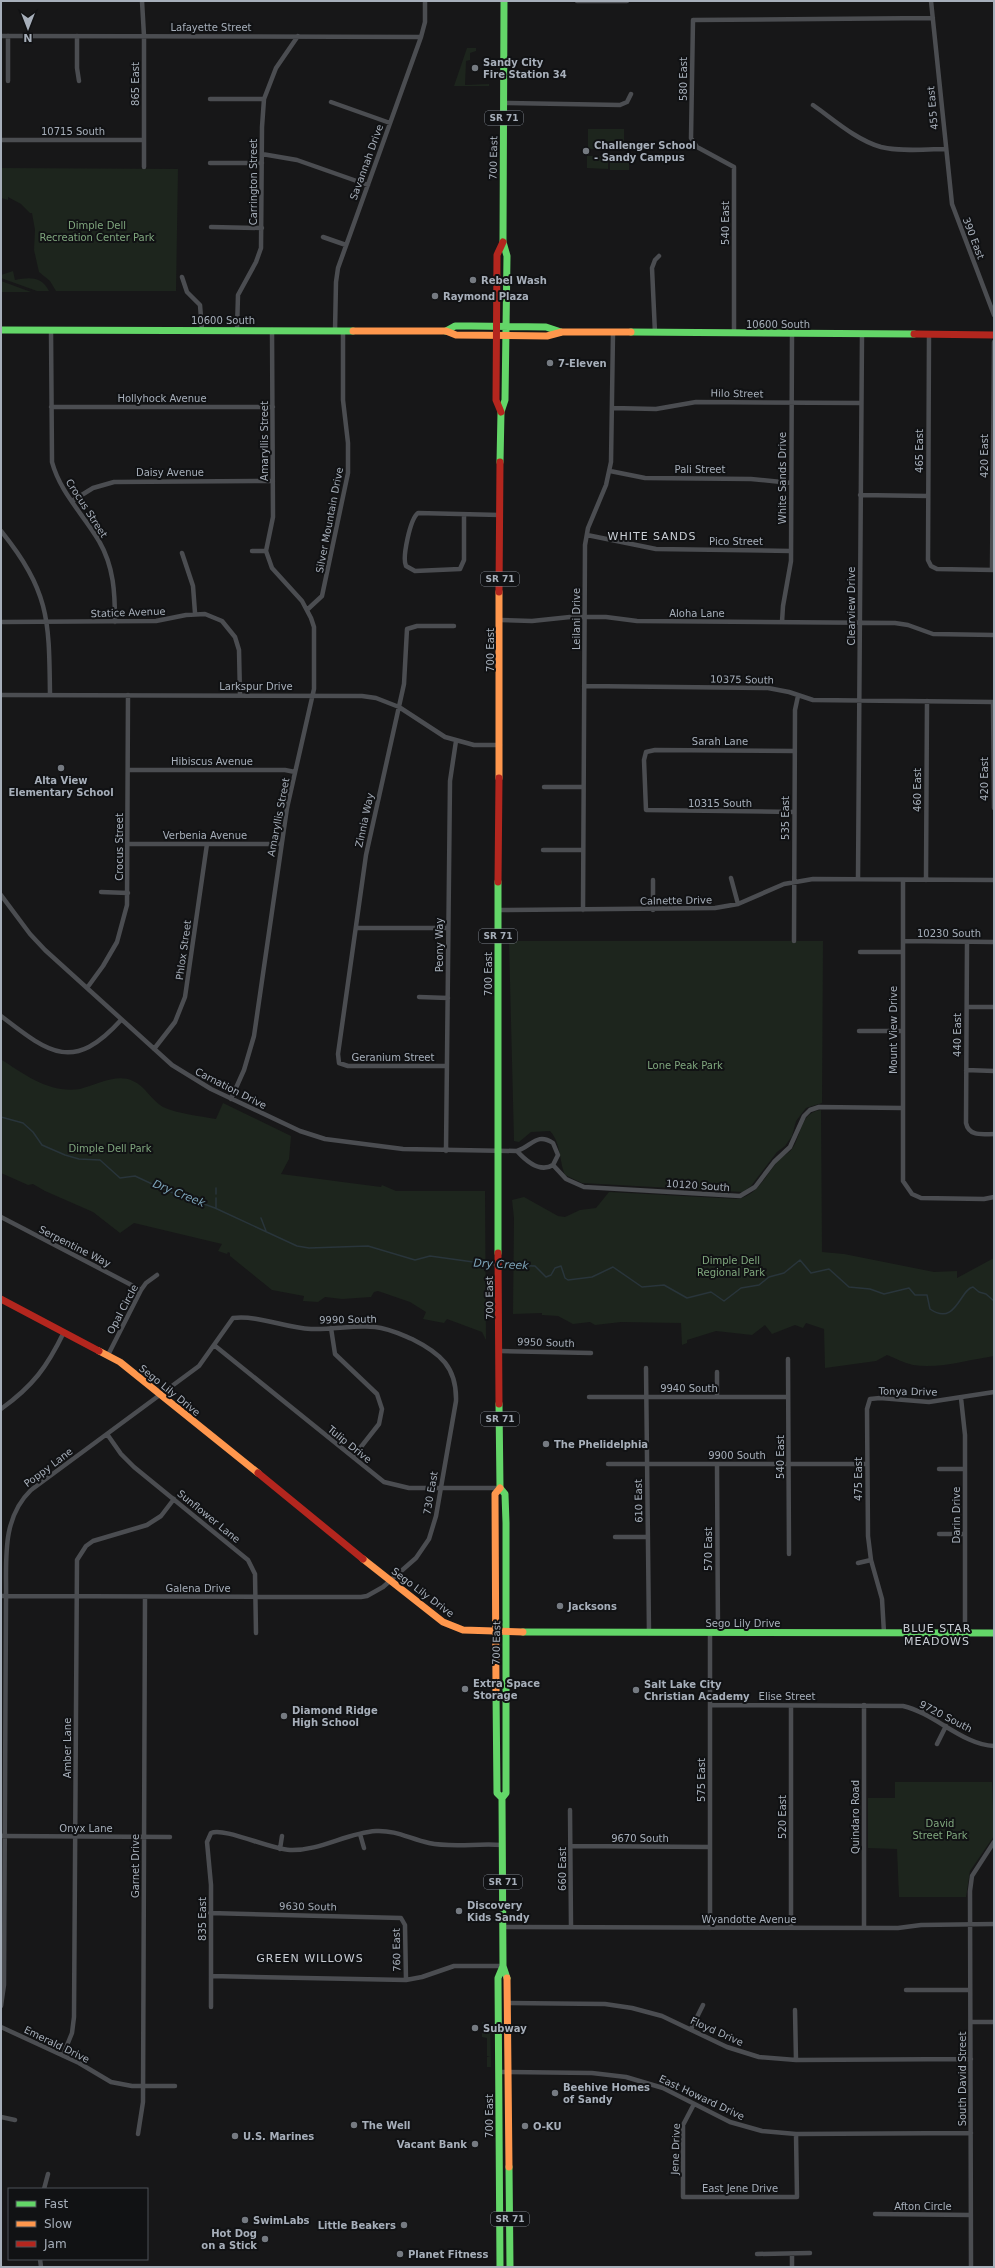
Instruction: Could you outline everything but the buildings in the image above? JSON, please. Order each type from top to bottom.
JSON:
[{"type":"main road","name":"700 East","points":[[502,1798],[497,1793],[495,1494],[500,1488],[498,910],[500,515],[502,412],[505,400],[507,256],[503,242],[504,1]]},
{"type":"main road","name":"700 East","points":[[502,412],[496,400],[496,326],[497,255],[503,242]]},
{"type":"main road","name":"10600 South","points":[[446,331],[455,326],[546,326],[562,332]]},
{"type":"main road","name":"10600 South","points":[[1,330],[446,331],[456,335],[496,336],[547,336],[562,332],[994,335]]},
{"type":"main road","name":"Sego Lily Drive","points":[[1,1300],[108,1355],[160,1395],[434,1616],[453,1627],[474,1632],[994,1633]]},
{"type":"main road","name":"700 East","points":[[500,1488],[505,1494],[506,1632],[506,1793],[502,1798],[504,1927],[503,1966],[498,1978],[500,2267]]},
{"type":"main road","name":"700 East","points":[[503,1966],[507,1976],[510,2267]]},
{"type":"street","name":"865 East","points":[[142,1],[144,36],[144,167]]},
{"type":"street","name":"Savannah Drive","points":[[339,331],[336,275],[421,36],[425,22],[425,1]]},
{"type":"street","points":[[578,1],[627,1]]},
{"type":"street","name":"455 East","points":[[931,1],[950,196],[954,213]]},
{"type":"street","name":"580 East","points":[[691,138],[693,20],[933,18]]},
{"type":"street","name":"Lafayette Street","points":[[1,36],[421,36]]},
{"type":"street","points":[[8,36],[8,81]]},
{"type":"street","points":[[77,36],[77,68],[79,81]]},
{"type":"street","name":"Carrington Street","points":[[236,330],[238,295],[259,255],[262,228],[264,99],[276,68],[298,36]]},
{"type":"street","points":[[504,102],[620,105],[627,102],[631,94]]},
{"type":"street","points":[[210,99],[264,99]]},
{"type":"street","points":[[331,102],[390,123]]},
{"type":"street","points":[[812,105],[866,140],[880,146],[895,149],[945,149]]},
{"type":"street","name":"540 East","points":[[691,138],[696,147],[734,167],[734,333]]},
{"type":"street","name":"10715 South","points":[[1,140],[144,140]]},
{"type":"street","points":[[262,154],[297,160],[368,185]]},
{"type":"street","points":[[210,163],[262,163]]},
{"type":"street","name":"390 East","points":[[954,213],[994,315]]},
{"type":"street","points":[[210,227],[262,228]]},
{"type":"street","points":[[323,237],[346,245]]},
{"type":"street","points":[[655,333],[652,268],[655,260],[660,256]]},
{"type":"street","points":[[182,277],[186,292],[200,305],[202,330]]},
{"type":"street","name":"Crocus Street","points":[[51,330],[52,462],[56,475],[99,541],[111,568],[115,586],[116,622]]},
{"type":"street","name":"Amaryllis Street","points":[[231,1099],[244,1070],[254,1036],[281,844],[314,695],[314,627],[308,609],[272,568],[266,551],[273,517],[272,330]]},
{"type":"street","name":"Silver Mountain Drive","points":[[308,609],[322,596],[348,473],[348,443],[342,400],[339,331]]},
{"type":"street","name":"Leilani Drive","points":[[583,910],[584,617],[587,535],[610,471],[613,408],[613,333]]},
{"type":"street","name":"White Sands Drive","points":[[782,622],[783,606],[790,570],[791,551],[792,334]]},
{"type":"street","name":"Clearview Drive","points":[[858,879],[862,334]]},
{"type":"street","name":"465 East","points":[[929,334],[928,556],[930,566],[940,569],[993,570]]},
{"type":"street","name":"420 East","points":[[993,570],[994,342]]},
{"type":"street","name":"Hilo Street","points":[[613,408],[656,409],[688,402],[861,403]]},
{"type":"street","name":"Hollyhock Avenue","points":[[51,407],[273,407]]},
{"type":"street","name":"Pali Street","points":[[610,471],[645,478],[751,479],[791,483]]},
{"type":"street","name":"Daisy Avenue","points":[[72,501],[93,488],[114,482],[273,481]]},
{"type":"street","points":[[860,495],[928,496]]},
{"type":"street","points":[[464,515],[464,560],[460,569],[415,571],[406,566],[405,559],[412,521],[416,515],[422,513],[500,515]]},
{"type":"street","points":[[1,531],[32,574],[39,590],[48,622],[50,695]]},
{"type":"street","name":"Pico Street","points":[[587,535],[656,549],[791,551]]},
{"type":"street","points":[[1,540],[6,537]]},
{"type":"street","points":[[252,551],[266,551]]},
{"type":"street","points":[[182,553],[193,586],[195,613]]},
{"type":"street","name":"Statice Avenue","points":[[1,622],[156,621],[195,613],[205,614],[222,621],[235,637],[239,650],[240,695]]},
{"type":"street","name":"Aloha Lane","points":[[500,620],[532,621],[584,617],[637,621],[895,623],[908,625],[933,634],[994,635]]},
{"type":"street","name":"Zinnia Way","points":[[339,1063],[338,1054],[372,822],[406,671],[407,629],[417,626],[454,626]]},
{"type":"street","name":"10375 South","points":[[584,686],[768,688],[789,692],[813,700],[994,702]]},
{"type":"street","name":"Larkspur Drive","points":[[1,695],[362,696],[376,698],[399,707],[437,733],[456,741],[474,745],[500,745]]},
{"type":"street","name":"Crocus Street","points":[[87,988],[104,966],[117,942],[125,918],[128,893],[128,695]]},
{"type":"street","name":"535 East","points":[[794,941],[795,710],[798,696]]},
{"type":"street","name":"460 East","points":[[926,880],[927,701]]},
{"type":"street","name":"420 East","points":[[994,702],[994,808]]},
{"type":"street","name":"Peony Way","points":[[446,1151],[450,771],[456,741]]},
{"type":"street","name":"Sarah Lane","points":[[646,810],[644,760],[646,752],[655,750],[795,751]]},
{"type":"street","name":"Hibiscus Avenue","points":[[128,770],[285,770],[296,772]]},
{"type":"street","points":[[544,787],[583,787]]},
{"type":"street","name":"10315 South","points":[[646,810],[794,812]]},
{"type":"street","name":"Verbenia Avenue","points":[[128,844],[281,844]]},
{"type":"street","name":"Phlox Street","points":[[154,1049],[175,1022],[185,997],[207,844]]},
{"type":"street","points":[[543,850],[583,850]]},
{"type":"street","points":[[731,878],[738,904]]},
{"type":"street","name":"Calnette Drive","points":[[498,910],[697,910],[738,904],[784,884],[813,879],[994,880]]},
{"type":"street","points":[[653,880],[653,910]]},
{"type":"street","name":"Mount View Drive","points":[[903,880],[903,1181],[912,1194],[921,1198],[984,1199],[994,1197]]},
{"type":"street","points":[[101,892],[128,893]]},
{"type":"street","name":"Carnation Drive","points":[[1,895],[30,934],[121,1020],[154,1049],[191,1078],[231,1099],[312,1136],[403,1149],[498,1151]]},
{"type":"street","points":[[356,928],[448,928]]},
{"type":"street","name":"10230 South","points":[[903,941],[994,942]]},
{"type":"street","name":"440 East","points":[[967,942],[967,1128],[975,1133],[994,1134]]},
{"type":"street","points":[[860,952],[903,952]]},
{"type":"street","points":[[419,997],[448,998]]},
{"type":"street","points":[[967,1007],[994,1007]]},
{"type":"street","points":[[1,1016],[44,1047],[66,1052],[77,1052],[95,1045],[121,1020]]},
{"type":"street","points":[[859,1031],[902,1031]]},
{"type":"street","name":"Geranium Street","points":[[339,1063],[348,1066],[447,1066]]},
{"type":"street","points":[[966,1070],[994,1071]]},
{"type":"street","name":"10120 South","points":[[553,1165],[566,1180],[584,1187],[740,1196],[751,1191],[774,1162],[790,1147],[796,1136],[799,1123],[810,1110],[819,1107],[902,1108]]},
{"type":"street","points":[[498,1151],[517,1151],[536,1139],[548,1140],[553,1143],[558,1152],[557,1159],[553,1165],[543,1169],[537,1167],[517,1151]]},
{"type":"street","name":"Serpentine Way","points":[[1,1217],[141,1290]]},
{"type":"street","name":"Opal Circle","points":[[108,1355],[141,1290],[146,1283],[157,1275]]},
{"type":"street","name":"9990 South","points":[[233,1318],[245,1318],[311,1329],[375,1327],[388,1329],[430,1348],[444,1361],[453,1377],[456,1393]]},
{"type":"street","name":"Poppy Lane","points":[[1,2006],[4,1985],[3,1664],[7,1532],[18,1505],[31,1490],[198,1366],[233,1318]]},
{"type":"street","points":[[331,1328],[335,1354],[377,1394],[382,1409],[379,1424],[352,1457]]},
{"type":"street","points":[[1,1409],[35,1381],[52,1357],[64,1332]]},
{"type":"street","name":"Tulip Drive","points":[[214,1345],[376,1477],[392,1486],[409,1488],[500,1488]]},
{"type":"street","name":"9950 South","points":[[500,1350],[591,1353]]},
{"type":"street","name":"540 East","points":[[788,1359],[790,1554]]},
{"type":"street","name":"610 East","points":[[646,1368],[648,1633]]},
{"type":"street","points":[[717,1372],[717,1397]]},
{"type":"street","name":"Tonya Drive","points":[[870,1400],[880,1398],[929,1402],[994,1392]]},
{"type":"street","name":"730 East","points":[[390,1581],[416,1558],[429,1539],[441,1488],[456,1393]]},
{"type":"street","name":"9940 South","points":[[589,1397],[788,1397]]},
{"type":"street","name":"Darin Drive","points":[[961,1398],[964,1420],[965,1469],[965,1633]]},
{"type":"street","name":"475 East","points":[[870,1400],[867,1409],[867,1524],[872,1560],[882,1599],[884,1633]]},
{"type":"street","name":"Sunflower Lane","points":[[107,1434],[127,1461],[248,1560],[256,1574],[256,1633]]},
{"type":"street","name":"9900 South","points":[[608,1464],[867,1464]]},
{"type":"street","name":"570 East","points":[[714,1633],[717,1464]]},
{"type":"street","points":[[939,1469],[965,1469]]},
{"type":"street","name":"Amber Lane","points":[[63,2055],[72,2033],[74,2017],[76,1596],[78,1560],[86,1546],[101,1537],[147,1525],[161,1516],[174,1500]]},
{"type":"street","points":[[939,1534],[965,1534]]},
{"type":"street","points":[[615,1537],[648,1537]]},
{"type":"street","points":[[858,1563],[872,1560]]},
{"type":"street","name":"Galena Drive","points":[[4,1596],[361,1597],[376,1592],[390,1581]]},
{"type":"street","name":"Garnet Drive","points":[[138,2134],[143,2111],[145,1597]]},
{"type":"street","name":"575 East","points":[[710,1928],[711,1705],[714,1633]]},
{"type":"street","name":"Elise Street","points":[[711,1705],[864,1705]]},
{"type":"street","name":"9720 South","points":[[864,1705],[902,1706],[922,1714],[980,1744],[994,1746]]},
{"type":"street","name":"Quindaro Road","points":[[864,1705],[864,1928]]},
{"type":"street","points":[[922,1714],[926,1705]]},
{"type":"street","name":"520 East","points":[[791,1706],[791,1928]]},
{"type":"street","points":[[937,1744],[946,1726]]},
{"type":"street","name":"660 East","points":[[570,1810],[571,1927]]},
{"type":"street","name":"835 East","points":[[211,2006],[210,1913],[207,1842],[211,1833],[222,1831],[262,1845],[280,1849]]},
{"type":"street","points":[[282,1836],[280,1849],[310,1849],[360,1834],[386,1831],[404,1834],[432,1844],[502,1845]]},
{"type":"street","points":[[360,1834],[364,1848]]},
{"type":"street","name":"Onyx Lane","points":[[3,1836],[170,1837]]},
{"type":"street","name":"South David Street","points":[[971,2267],[970,1891],[972,1876],[994,1842]]},
{"type":"street","name":"9670 South","points":[[571,1846],[710,1847]]},
{"type":"street","name":"9630 South","points":[[210,1913],[395,1917],[404,1920]]},
{"type":"street","name":"760 East","points":[[404,1920],[406,1980]]},
{"type":"street","name":"Wyandotte Avenue","points":[[504,1927],[864,1928],[994,1924]]},
{"type":"street","points":[[211,1976],[406,1980],[422,1977],[445,1968],[473,1964],[503,1966]]},
{"type":"street","points":[[906,1990],[970,1990]]},
{"type":"street","name":"Floyd Drive","points":[[507,2003],[606,2004],[648,2012],[690,2029],[710,2040],[760,2057],[796,2060],[971,2059]]},
{"type":"street","points":[[690,2029],[703,2005]]},
{"type":"street","points":[[795,2010],[796,2060]]},
{"type":"street","points":[[971,2022],[994,2022]]},
{"type":"street","name":"Emerald Drive","points":[[1,2027],[63,2055],[111,2082],[121,2085],[175,2086]]},
{"type":"street","name":"East Howard Drive","points":[[499,2072],[528,2074],[592,2073],[626,2077],[663,2088],[715,2115],[745,2127],[762,2131],[796,2134],[971,2133]]},
{"type":"street","name":"Jene Drive","points":[[683,2197],[683,2125],[694,2104]]},
{"type":"street","points":[[1,2117],[16,2120]]},
{"type":"street","name":"East Jene Drive","points":[[683,2197],[797,2197],[796,2134]]},
{"type":"street","points":[[44,2188],[48,2174]]},
{"type":"street","name":"Afton Circle","points":[[875,2214],[971,2215]]},
{"type":"street","points":[[757,2254],[810,2254]]},
{"type":"street","points":[[792,2254],[792,2267]]},
{"type":"green space","points":[[467,48],[476,48],[476,51],[470,53],[470,60],[466,61],[465,85],[489,84],[489,86],[454,86]]},
{"type":"green space","points":[[588,129],[624,129],[624,149],[588,149]]},
{"type":"green space","points":[[610,155],[629,155],[629,170],[610,170]]},
{"type":"green space","points":[[587,156],[608,156],[608,169],[587,168]]},
{"type":"green space","name":"Dimple Dell Recreation Center Park","points":[[1,168],[178,169],[176,291],[56,291],[50,281],[39,272],[34,250],[35,230],[32,213],[30,213],[21,204],[8,197],[8,200],[1,198]]},
{"type":"green space","points":[[13,271],[15,280],[30,278],[39,280],[49,291],[37,291],[1,278],[1,275]]},
{"type":"green space","points":[[1,281],[31,292],[1,292]]},
{"type":"green space","name":"Lone Peak Park","points":[[509,941],[823,941],[822,1103],[806,1108],[796,1121],[792,1136],[785,1146],[777,1152],[751,1186],[743,1192],[582,1183],[565,1175],[558,1146],[550,1131],[531,1132],[519,1142],[514,1141]]},
{"type":"green space","name":"Dimple Dell Park","points":[[2,1060],[29,1077],[59,1089],[80,1089],[106,1080],[120,1078],[127,1079],[141,1086],[163,1107],[216,1119],[223,1103],[291,1136],[289,1159],[281,1174],[381,1187],[382,1185],[396,1191],[485,1191],[486,1340],[482,1332],[447,1319],[444,1323],[423,1319],[426,1312],[410,1302],[378,1291],[374,1292],[371,1297],[342,1299],[325,1297],[318,1302],[303,1301],[304,1296],[272,1290],[230,1256],[230,1253],[228,1252],[227,1254],[218,1251],[222,1244],[134,1223],[120,1233],[93,1212],[45,1191],[33,1184],[28,1185],[1,1173]]},
{"type":"green space","name":"Dimple Dell Regional Park","points":[[821,1110],[822,1252],[844,1254],[934,1272],[957,1271],[957,1278],[994,1258],[994,1356],[954,1364],[923,1366],[903,1362],[887,1355],[876,1361],[825,1368],[824,1329],[806,1323],[803,1328],[795,1325],[772,1334],[765,1325],[752,1335],[716,1331],[687,1340],[687,1343],[682,1345],[681,1323],[621,1322],[595,1325],[590,1322],[573,1324],[558,1316],[542,1315],[542,1313],[513,1314],[514,1218],[512,1200],[524,1197],[558,1216],[565,1217],[580,1210],[596,1208],[609,1192],[739,1199],[752,1193],[757,1188],[778,1161],[792,1149],[802,1125],[809,1115]]},
{"type":"green space","name":"David Street Park","points":[[895,1782],[992,1782],[994,1836],[970,1871],[966,1897],[899,1897],[897,1849],[868,1848],[868,1798],[895,1798]]},
{"type":"green space","points":[[482,2022],[490,2024],[491,2067],[487,2067],[487,2057],[490,2056],[487,2056],[487,2038],[482,2037]]},
{"type":"waterway","name":"Dry Creek","points":[[1,1117],[23,1123],[33,1132],[42,1145],[65,1155],[79,1159],[100,1160],[120,1178],[135,1176],[165,1190],[215,1208],[297,1246],[309,1248],[368,1246],[415,1260],[430,1256],[495,1265]]},
{"type":"waterway","points":[[216,1188],[216,1194]]},
{"type":"waterway","points":[[216,1198],[216,1208]]},
{"type":"waterway","points":[[261,1218],[266,1231]]},
{"type":"waterway","name":"Dry Creek","points":[[501,1265],[535,1266],[546,1277],[551,1275],[555,1268],[561,1266],[565,1278],[568,1280],[592,1277],[613,1267],[642,1287],[664,1285],[687,1298],[711,1292],[724,1301],[741,1288],[759,1285],[769,1277],[784,1273],[800,1260],[811,1273],[829,1269],[849,1287],[870,1289],[884,1294],[909,1288],[915,1295],[927,1295],[930,1309],[939,1313],[946,1313],[952,1310],[968,1289],[973,1287],[979,1292],[986,1294],[994,1301]]},
{"type":"traffic: fast","points":[[500,462],[501,412],[505,400],[507,256],[503,242],[504,1]]},
{"type":"traffic: fast","points":[[446,331],[455,326],[471,326],[546,327],[561,332]]},
{"type":"traffic: fast","points":[[1,330],[353,331]]},
{"type":"traffic: fast","points":[[631,332],[914,334]]},
{"type":"traffic: fast","points":[[498,882],[498,1253]]},
{"type":"traffic: fast","points":[[499,1404],[500,1488],[505,1494],[506,1523],[506,1793],[502,1798]]},
{"type":"traffic: fast","points":[[523,1632],[994,1633]]},
{"type":"traffic: fast","points":[[496,1692],[497,1793],[502,1798],[503,1966],[507,1978]]},
{"type":"traffic: fast","points":[[500,2267],[498,1978],[503,1966]]},
{"type":"traffic: fast","points":[[509,2167],[510,2267]]},
{"type":"traffic: slow","points":[[353,331],[446,331],[456,335],[547,336],[562,332],[631,332]]},
{"type":"traffic: slow","points":[[499,592],[499,778]]},
{"type":"traffic: slow","points":[[99,1351],[120,1362],[258,1473]]},
{"type":"traffic: slow","points":[[496,1692],[495,1494],[500,1488]]},
{"type":"traffic: slow","points":[[363,1559],[443,1622],[463,1630],[523,1632]]},
{"type":"traffic: slow","points":[[507,1978],[509,2167]]},
{"type":"traffic: jam","points":[[501,412],[496,400],[497,255],[503,242]]},
{"type":"traffic: jam","points":[[914,334],[994,335]]},
{"type":"traffic: jam","points":[[499,592],[500,462]]},
{"type":"traffic: jam","points":[[498,882],[499,778]]},
{"type":"traffic: jam","points":[[498,1253],[499,1404]]},
{"type":"traffic: jam","points":[[1,1299],[99,1351]]},
{"type":"traffic: jam","points":[[258,1473],[363,1559]]},
{"type":"place","name":"Sandy City Fire Station 34","points":[[475,68]]},
{"type":"place","name":"Challenger School - Sandy Campus","points":[[586,151]]},
{"type":"place","name":"Rebel Wash","points":[[473,280]]},
{"type":"place","name":"Raymond Plaza","points":[[435,296]]},
{"type":"place","name":"7-Eleven","points":[[550,363]]},
{"type":"place","name":"Alta View Elementary School","points":[[61,768]]},
{"type":"place","name":"The Phelidelphia","points":[[546,1444]]},
{"type":"place","name":"Jacksons","points":[[560,1606]]},
{"type":"place","name":"Extra Space Storage","points":[[465,1689]]},
{"type":"place","name":"Salt Lake City Christian Academy","points":[[636,1690]]},
{"type":"place","name":"Diamond Ridge High School","points":[[284,1716]]},
{"type":"place","name":"Discovery Kids Sandy","points":[[459,1911]]},
{"type":"place","name":"Subway","points":[[475,2028]]},
{"type":"place","name":"Beehive Homes of Sandy","points":[[555,2093]]},
{"type":"place","name":"The Well","points":[[354,2125]]},
{"type":"place","name":"O-KU","points":[[525,2126]]},
{"type":"place","name":"U.S. Marines","points":[[235,2136]]},
{"type":"place","name":"Vacant Bank","points":[[475,2144]]},
{"type":"place","name":"SwimLabs","points":[[245,2220]]},
{"type":"place","name":"Little Beakers","points":[[404,2225]]},
{"type":"place","name":"Hot Dog on a Stick","points":[[265,2239]]},
{"type":"place","name":"Planet Fitness","points":[[400,2254]]},
{"type":"district","name":"WHITE SANDS","points":[[652,536]]},
{"type":"district","name":"BLUE STAR MEADOWS","points":[[937,1634]]},
{"type":"district","name":"GREEN WILLOWS","points":[[310,1958]]}]
